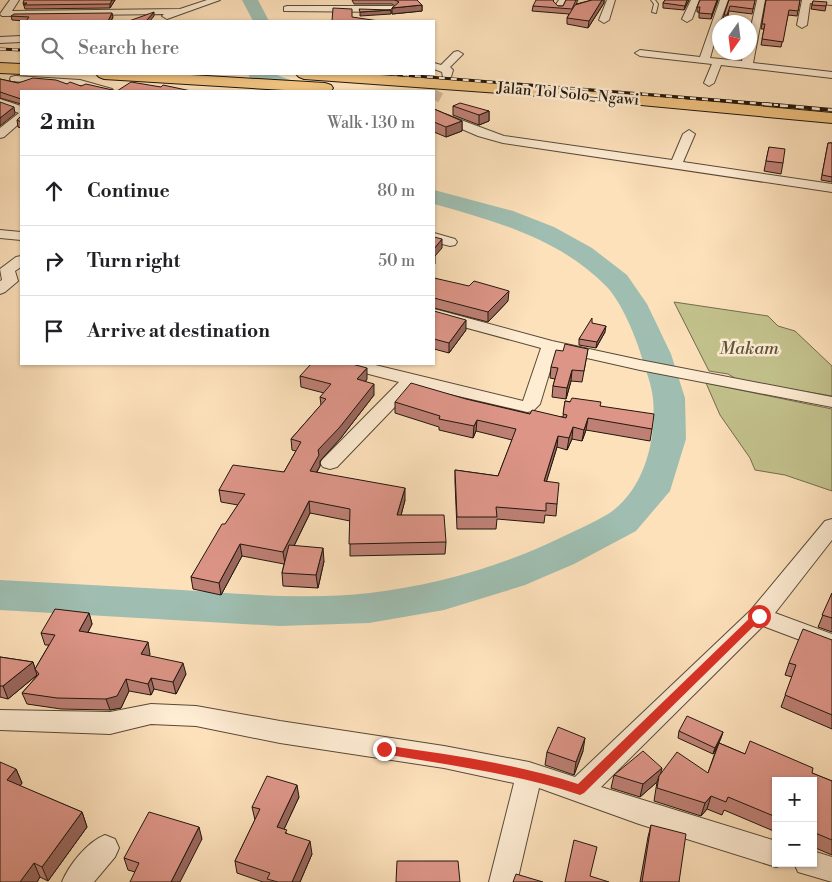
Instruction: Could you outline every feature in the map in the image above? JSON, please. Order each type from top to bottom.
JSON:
[{"type":"highway","points":[[0,56],[20,57]]},
{"type":"highway","points":[[0,68],[16,77]]},
{"type":"highway","points":[[128,75],[359,90]]},
{"type":"highway","name":"Jalan Tol Solo–Ngawi","points":[[321,75],[390,79],[832,118]]},
{"type":"highway","name":"Jalan Tol Solo–Ngawi","points":[[435,96],[832,132]]},
{"type":"street","points":[[156,20],[178,11],[216,0]]},
{"type":"street","points":[[383,0],[396,14],[394,20]]},
{"type":"street","points":[[604,20],[611,0]]},
{"type":"street","points":[[687,19],[695,0]]},
{"type":"street","points":[[704,60],[712,31],[724,0]]},
{"type":"street","points":[[757,17],[761,0]]},
{"type":"street","points":[[802,25],[806,0]]},
{"type":"street","points":[[810,0],[832,2]]},
{"type":"street","points":[[287,9],[392,9]]},
{"type":"street","points":[[5,12],[178,11]]},
{"type":"street","points":[[5,12],[20,22]]},
{"type":"street","points":[[0,40],[20,40]]},
{"type":"street","points":[[442,70],[458,54]]},
{"type":"street","points":[[640,54],[718,61],[832,75]]},
{"type":"street","points":[[647,68],[654,55]]},
{"type":"street","points":[[747,65],[748,60]]},
{"type":"street","points":[[709,83],[718,61]]},
{"type":"street","points":[[16,77],[71,82],[103,90]]},
{"type":"street","points":[[0,102],[20,110]]},
{"type":"street","points":[[435,113],[482,133],[503,139],[832,188]]},
{"type":"street","points":[[0,134],[20,117]]},
{"type":"street","points":[[676,165],[689,134]]},
{"type":"street","points":[[0,234],[20,236]]},
{"type":"street","points":[[435,238],[450,242]]},
{"type":"street","points":[[0,289],[10,281],[7,270],[20,261]]},
{"type":"street","points":[[435,314],[550,345],[640,365],[832,402]]},
{"type":"street","points":[[356,365],[527,407],[531,404],[550,345]]},
{"type":"street","points":[[330,463],[411,380]]},
{"type":"street","points":[[580,790],[759,616],[832,526]]},
{"type":"street","points":[[759,616],[832,643]]},
{"type":"street","points":[[0,720],[110,723],[151,714],[196,716],[289,734],[444,757],[529,774],[580,790],[638,812],[772,853]]},
{"type":"street","points":[[503,882],[529,774]]},
{"type":"street","points":[[76,882],[105,848]]},
{"type":"street","points":[[817,866],[832,870]]},
{"type":"lane","points":[[652,0],[656,4],[654,12]]},
{"type":"green space","name":"Makam","points":[[674,302],[768,316],[778,326],[795,331],[832,366],[832,396],[738,380],[728,374],[709,371]]},
{"type":"green space","name":"Makam","points":[[706,383],[832,409],[832,491],[785,475],[755,470],[750,458],[720,415]]},
{"type":"building","points":[[24,0],[112,0],[110,4],[24,5],[27,3],[23,3]]},
{"type":"building","points":[[395,0],[417,0],[422,5],[392,8],[399,2]]},
{"type":"building","points":[[536,0],[554,0],[558,6],[563,6],[566,0],[576,0],[572,9],[533,6]]},
{"type":"building","points":[[592,0],[602,0],[589,21],[567,18],[575,5]]},
{"type":"building","points":[[665,0],[687,0],[685,6],[663,3]]},
{"type":"building","points":[[700,0],[717,0],[712,14],[699,13],[700,7],[697,7]]},
{"type":"building","points":[[729,0],[755,0],[753,9],[730,6],[727,15],[724,15]]},
{"type":"building","points":[[766,0],[800,0],[798,11],[789,10],[783,42],[762,39],[765,24],[762,24]]},
{"type":"building","points":[[813,1],[827,2],[826,6],[812,5]]},
{"type":"building","points":[[333,8],[352,9],[352,17],[372,20],[332,20]]},
{"type":"building","points":[[359,9],[391,10],[360,12]]},
{"type":"building","points":[[154,12],[147,20],[132,20]]},
{"type":"building","points":[[112,13],[108,20],[27,20],[29,17],[11,16],[14,14]]},
{"type":"building","points":[[33,78],[56,80],[67,84],[70,82],[81,86],[86,84],[113,90],[20,90],[20,99],[0,92],[0,79],[18,83]]},
{"type":"building","points":[[131,82],[161,87],[163,85],[186,90],[119,90]]},
{"type":"building","points":[[0,102],[14,107],[0,118]]},
{"type":"building","points":[[460,103],[489,111],[479,115],[453,106]]},
{"type":"building","points":[[435,109],[462,121],[446,127],[435,122]]},
{"type":"building","points":[[828,143],[832,143],[832,177],[822,175]]},
{"type":"building","points":[[769,147],[785,149],[783,163],[766,161]]},
{"type":"building","points":[[435,237],[442,239],[435,248]]},
{"type":"building","points":[[435,278],[469,286],[474,281],[509,291],[488,312],[435,298]]},
{"type":"building","points":[[435,311],[466,320],[449,343],[435,339]]},
{"type":"building","points":[[592,318],[592,323],[606,326],[597,342],[579,339]]},
{"type":"building","points":[[565,344],[588,349],[584,371],[572,370],[567,388],[553,386],[558,368],[551,367],[556,350],[563,351]]},
{"type":"building","points":[[310,365],[356,365],[367,368],[357,379],[374,384],[339,428],[318,450],[319,455],[310,471],[405,488],[397,515],[444,515],[446,542],[349,544],[350,509],[309,501],[283,552],[240,544],[219,583],[191,577],[222,524],[225,524],[245,494],[219,490],[233,465],[284,472],[301,442],[291,439],[326,399],[320,397],[331,384],[300,376]]},
{"type":"building","points":[[411,383],[466,399],[530,414],[532,410],[566,418],[567,415],[563,414],[565,401],[570,402],[572,398],[601,402],[600,406],[654,414],[652,429],[588,418],[584,430],[573,427],[569,438],[558,436],[544,481],[559,483],[557,504],[546,503],[546,511],[496,507],[497,517],[457,517],[455,470],[498,476],[516,429],[477,420],[474,426],[439,419],[440,416],[395,402]]},
{"type":"building","points":[[289,545],[323,548],[316,575],[282,573]]},
{"type":"building","points":[[832,593],[832,618],[822,615]]},
{"type":"building","points":[[55,609],[89,613],[79,631],[148,642],[141,654],[183,663],[173,682],[151,678],[148,684],[126,679],[117,696],[106,699],[57,698],[22,693],[39,674],[35,669],[55,635],[41,633]]},
{"type":"building","points":[[803,629],[832,640],[832,715],[785,695],[796,665],[789,663]]},
{"type":"building","points":[[0,657],[33,662],[3,686],[0,686]]},
{"type":"building","points":[[687,716],[723,732],[715,748],[679,731]]},
{"type":"building","points":[[558,727],[585,738],[576,762],[547,752]]},
{"type":"building","points":[[750,741],[813,768],[812,773],[832,781],[832,840],[817,834],[817,777],[772,777],[772,815],[728,797],[726,802],[711,796],[705,803],[657,788],[659,776],[677,752],[708,773],[719,743],[745,754]]},
{"type":"building","points":[[643,751],[662,768],[643,784],[614,775]]},
{"type":"building","points":[[0,762],[16,769],[7,780],[82,812],[42,867],[34,863],[20,882],[0,882]]},
{"type":"building","points":[[267,776],[297,785],[277,827],[287,830],[285,833],[310,841],[292,882],[278,882],[267,879],[270,873],[235,861],[260,809],[252,807]]},
{"type":"building","points":[[149,812],[199,827],[171,882],[130,882],[139,863],[124,858]]},
{"type":"building","points":[[651,825],[686,834],[679,882],[642,882]]},
{"type":"building","points":[[574,840],[597,847],[590,876],[609,882],[565,882]]},
{"type":"building","points":[[397,861],[458,861],[460,882],[396,882]]},
{"type":"building","points":[[516,874],[543,882],[513,882]]},
{"type":"waterway","points":[[250,0],[260,20]]},
{"type":"waterway","points":[[260,75],[299,90]]},
{"type":"waterway","points":[[0,595],[280,611],[369,608],[444,595],[511,575],[560,554],[623,522],[652,491],[669,439],[669,398],[656,354],[633,304],[617,281],[583,254],[545,232],[504,216],[435,197]]},
{"type":"tunnel","points":[[18,78],[26,75]]},
{"type":"tunnel","points":[[435,98],[447,75]]},
{"type":"railway","points":[[0,49],[20,50]]},
{"type":"railway","points":[[403,75],[778,105]]},
{"type":"railway","points":[[764,104],[832,110]]},
{"type":"route","points":[[384,749],[504,768],[544,778],[580,790],[636,738],[759,616]]}]
